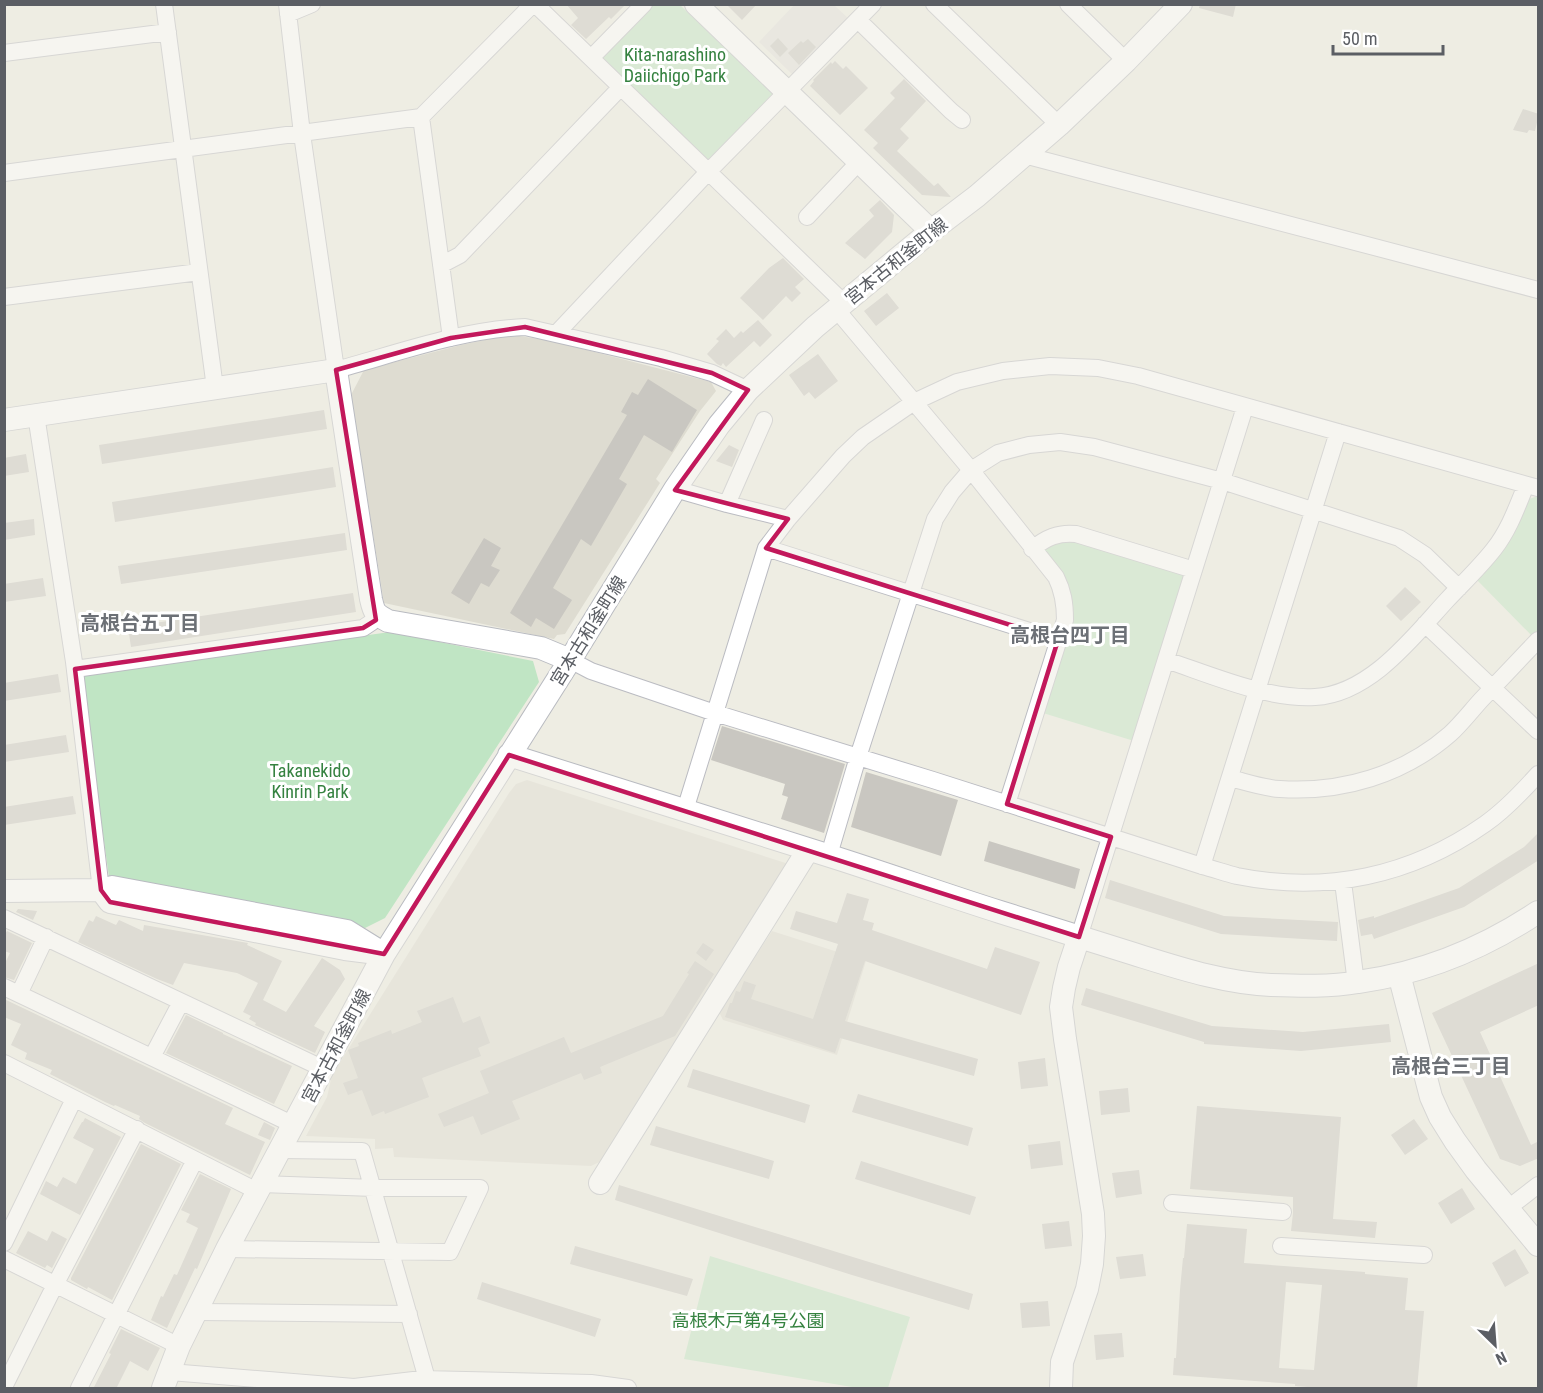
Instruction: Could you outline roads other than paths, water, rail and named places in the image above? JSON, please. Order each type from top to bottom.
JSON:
[{"type":"street","points":[[164,4],[215,388]]},
{"type":"street","points":[[312,4],[288,9],[302,134],[336,370],[371,599],[377,615],[388,621],[541,648],[591,671],[715,712],[1202,866],[1262,880],[1310,883],[1343,882],[1387,872],[1438,853],[1486,823],[1516,798],[1539,774]]},
{"type":"street","points":[[4,173],[421,117],[534,4],[708,172],[840,306],[914,402],[1056,577],[1064,598],[1065,620],[1007,804]]},
{"type":"street","points":[[591,58],[644,4]]},
{"type":"street","points":[[696,4],[931,231]]},
{"type":"street","points":[[556,334],[708,172],[873,4]]},
{"type":"street","points":[[934,4],[1059,125]]},
{"type":"street","points":[[1068,4],[1126,61]]},
{"type":"street","name":"宮本古和釜町線","points":[[167,1380],[179,1347],[227,1249],[384,954],[675,489],[719,425],[748,390],[815,327],[977,196],[1059,125],[1181,4]]},
{"type":"street","points":[[858,20],[962,120]]},
{"type":"street","points":[[4,53],[168,32]]},
{"type":"street","points":[[441,265],[460,255],[620,88]]},
{"type":"street","points":[[421,117],[451,338]]},
{"type":"street","points":[[1024,155],[1539,290]]},
{"type":"street","points":[[807,217],[860,162]]},
{"type":"street","points":[[4,297],[199,272]]},
{"type":"street","points":[[4,420],[336,370],[451,338],[503,328],[525,327],[661,358],[702,370],[748,390]]},
{"type":"street","points":[[685,810],[766,548],[825,474],[863,437],[914,402],[957,382],[1003,371],[1050,366],[1098,368],[1138,376],[1532,486],[1494,549],[1425,624],[1382,668],[1369,678],[1344,690],[1329,696],[1314,698],[1289,696],[1257,690],[1166,660]]},
{"type":"street","points":[[1061,1389],[1062,1362],[1088,1289],[1094,1236],[1093,1214],[1061,1007],[1064,988],[1245,407]]},
{"type":"street","points":[[36,415],[75,669],[101,890]]},
{"type":"street","points":[[727,504],[764,420]]},
{"type":"street","points":[[1202,866],[1338,432]]},
{"type":"street","points":[[600,1182],[819,853],[858,757],[935,519],[952,492],[970,470],[998,453],[1029,445],[1060,442],[1094,447],[1222,481],[1399,538],[1425,555],[1458,588]]},
{"type":"street","points":[[675,489],[788,519]]},
{"type":"street","points":[[1032,549],[1053,535],[1076,534],[1194,570]]},
{"type":"street","points":[[766,548],[1058,640]]},
{"type":"street","points":[[75,669],[363,628],[377,615]]},
{"type":"street","points":[[1425,624],[1539,731]]},
{"type":"street","points":[[1230,778],[1277,789],[1319,790],[1351,785],[1398,768],[1451,733],[1539,640]]},
{"type":"street","points":[[509,755],[1194,973],[1232,980],[1270,985],[1313,985],[1356,983],[1399,974],[1436,964],[1464,952],[1507,932],[1539,912]]},
{"type":"street","points":[[1343,882],[1356,983]]},
{"type":"street","points":[[4,891],[101,890],[112,886],[347,931],[384,954]]},
{"type":"street","points":[[4,918],[324,1069]]},
{"type":"street","points":[[46,938],[12,990],[294,1125]]},
{"type":"street","points":[[1399,974],[1431,1097],[1440,1117],[1476,1170],[1539,1245]]},
{"type":"street","points":[[152,1057],[181,1002]]},
{"type":"street","points":[[7,1069],[74,1099],[195,1160],[259,1188],[480,1188],[450,1252],[227,1249]]},
{"type":"street","points":[[4,1244],[74,1099]]},
{"type":"street","points":[[4,1387],[137,1130]]},
{"type":"street","points":[[280,1150],[362,1151],[409,1314],[424,1382]]},
{"type":"street","points":[[79,1389],[195,1160]]},
{"type":"street","points":[[1516,1202],[1539,1185]]},
{"type":"street","points":[[1172,1203],[1283,1212]]},
{"type":"street","points":[[1281,1246],[1424,1255]]},
{"type":"street","points":[[4,1258],[179,1347]]},
{"type":"street","points":[[196,1312],[409,1314]]},
{"type":"street","points":[[167,1380],[354,1388],[424,1382],[628,1389]]},
{"type":"district","name":"高根台五丁目","points":[[140,623]]},
{"type":"district","name":"高根台四丁目","points":[[1070,635]]},
{"type":"district","name":"高根台三丁目","points":[[1451,1066]]},
{"type":"park label","name":"Kita-narashino Daiichigo Park","points":[[675,64]]},
{"type":"park label","name":"Takanekido Kinrin Park","points":[[310,780]]},
{"type":"park label","name":"高根木戸第4号公園","points":[[748,1320]]}]
